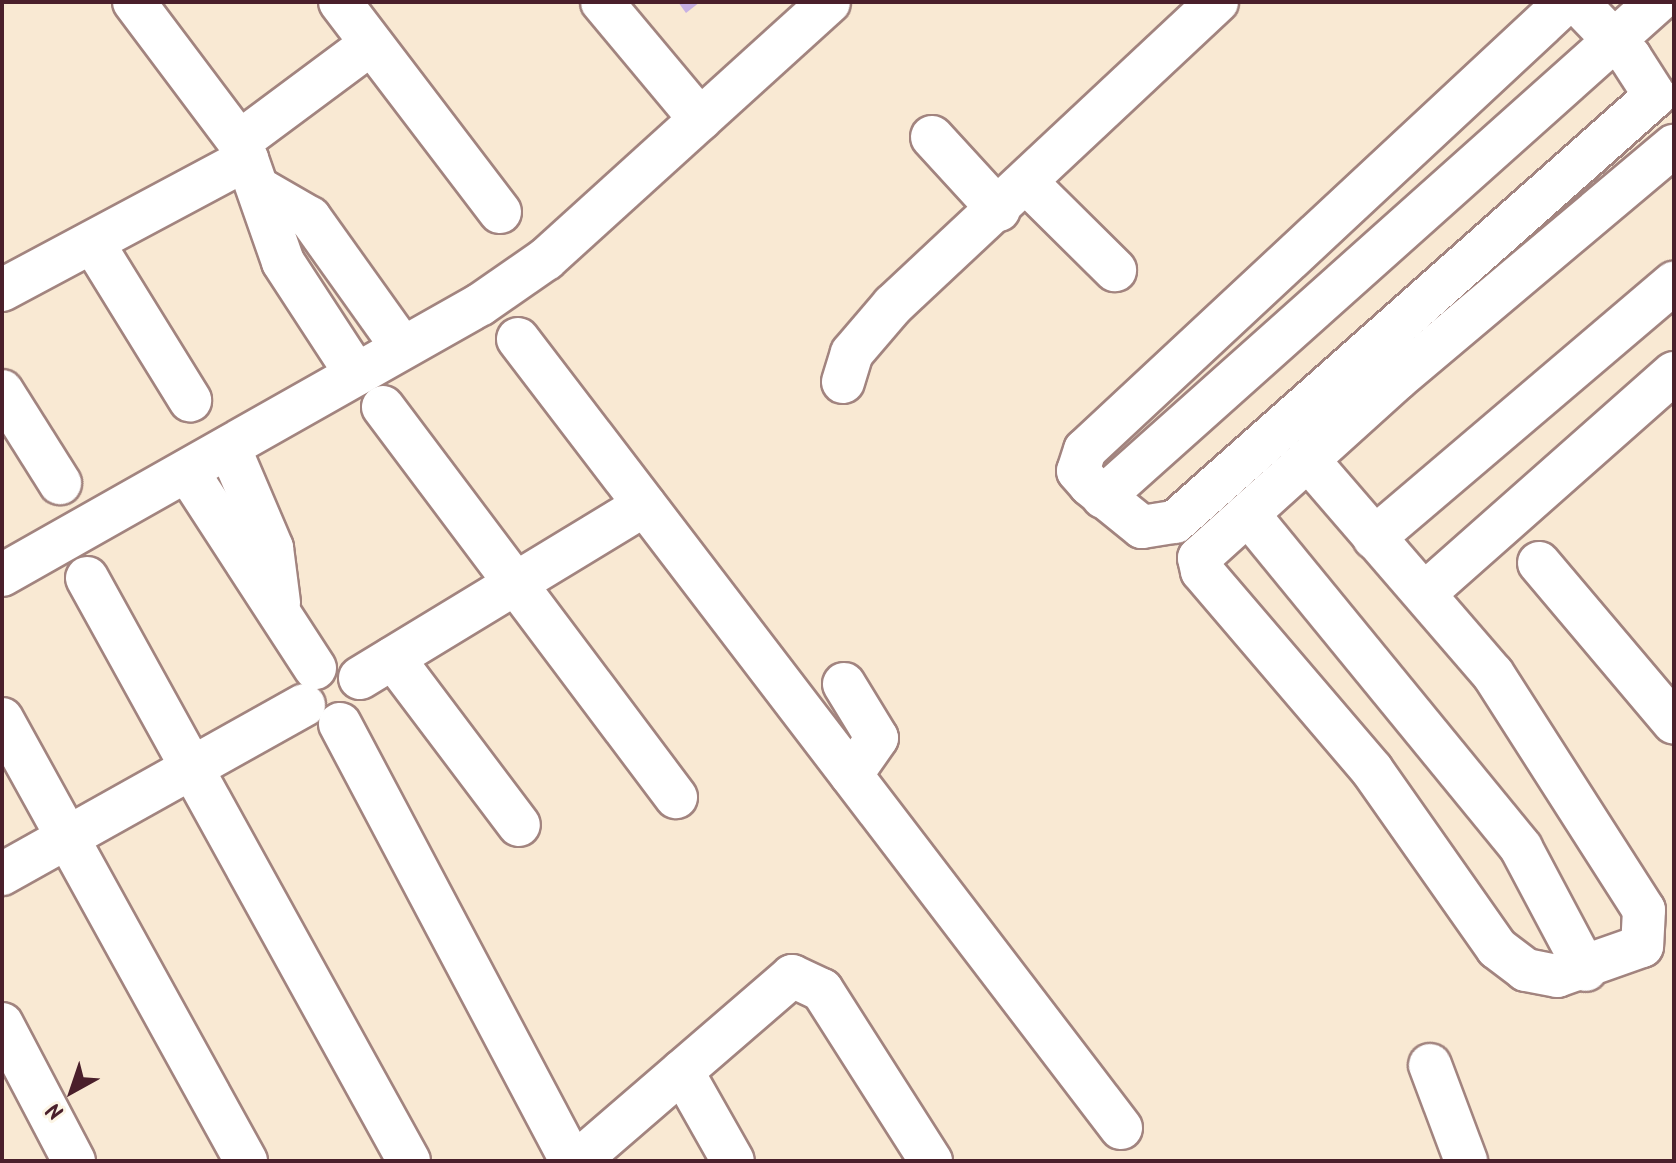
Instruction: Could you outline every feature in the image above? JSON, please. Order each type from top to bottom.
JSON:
[{"type":"street","points":[[134,2],[250,164],[310,218],[402,347]]},
{"type":"street","points":[[340,2],[500,212]]},
{"type":"street","points":[[602,2],[700,119]]},
{"type":"street","points":[[2,575],[356,374],[546,259],[829,2]]},
{"type":"street","points":[[843,382],[852,353],[893,305],[1013,197],[1217,2]]},
{"type":"street","points":[[1566,2],[1085,450],[1078,471],[1103,497],[1142,527],[1175,522],[1438,294],[1655,96],[1613,39],[1577,2]]},
{"type":"street","points":[[1103,497],[1657,2]]},
{"type":"street","points":[[2,290],[250,164],[371,44]]},
{"type":"street","points":[[932,137],[1115,270]]},
{"type":"street","points":[[1309,461],[1493,674],[1644,910],[1642,946],[1586,970],[1557,976],[1526,970],[1497,948],[1372,770],[1202,571],[1199,558],[1309,461],[1674,146]]},
{"type":"street","points":[[250,164],[283,262],[356,374]]},
{"type":"street","points":[[93,243],[190,400]]},
{"type":"street","points":[[1374,538],[1674,283]]},
{"type":"street","points":[[518,339],[1121,1128]]},
{"type":"street","points":[[1425,593],[1674,373]]},
{"type":"street","points":[[2,391],[60,483]]},
{"type":"street","points":[[383,407],[676,797]]},
{"type":"street","points":[[229,447],[272,548],[279,603],[326,724],[340,724],[359,711],[377,668],[514,581],[644,505]]},
{"type":"street","points":[[187,471],[247,570],[279,603]]},
{"type":"street","points":[[1248,514],[1521,848],[1586,970]]},
{"type":"street","points":[[1539,563],[1674,723]]},
{"type":"street","points":[[87,578],[409,1161]]},
{"type":"street","points":[[2,874],[191,766],[340,664],[377,668],[519,825]]},
{"type":"street","points":[[844,684],[877,738],[851,775]]},
{"type":"street","points":[[2,719],[246,1161]]},
{"type":"street","points":[[340,724],[571,1161]]},
{"type":"street","points":[[578,1161],[776,986],[804,977],[822,990],[931,1161]]},
{"type":"street","points":[[2,1024],[74,1161]]},
{"type":"street","points":[[1430,1065],[1466,1161]]},
{"type":"street","points":[[682,1071],[733,1161]]},
{"type":"building","points":[[678,2],[700,2],[686,13]]}]
